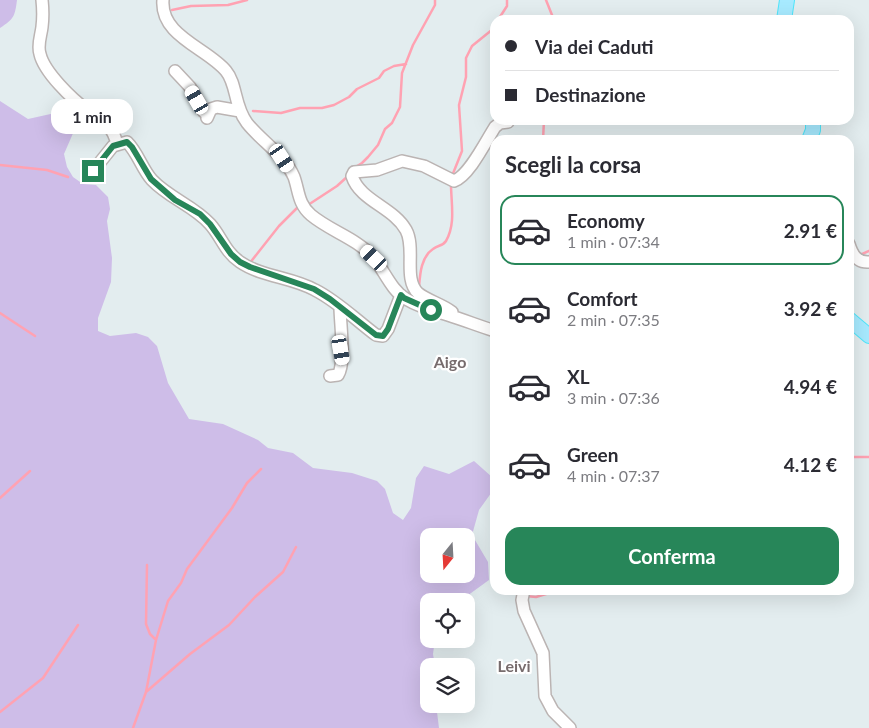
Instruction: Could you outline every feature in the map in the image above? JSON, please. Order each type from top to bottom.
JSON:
[{"type":"main road","points":[[784,15],[786,0]]},
{"type":"main road","points":[[854,322],[869,336]]},
{"type":"street","points":[[42,0],[42,26],[39,42],[40,54],[46,67],[80,104],[102,118],[114,132],[117,144]]},
{"type":"street","points":[[163,0],[164,14],[168,23],[176,32],[227,72],[240,112],[248,124],[286,164],[294,178],[301,204],[310,214],[362,246],[374,258],[404,298],[431,310],[490,329]]},
{"type":"street","points":[[175,71],[190,87],[207,116],[210,109],[217,106],[240,112]]},
{"type":"street","points":[[454,317],[450,310],[420,295],[414,289],[411,278],[410,243],[406,230],[398,220],[357,188],[352,176],[354,172],[376,170],[402,161],[424,166],[454,181],[459,180],[468,170],[498,125]]},
{"type":"street","points":[[93,171],[113,146],[127,142],[151,179],[175,200],[200,214],[210,224],[231,254],[240,262],[314,289],[376,335],[383,336],[388,329],[401,295]]},
{"type":"street","points":[[854,255],[865,262],[869,262]]},
{"type":"street","points":[[330,376],[338,375],[343,360],[340,307]]},
{"type":"street","points":[[523,595],[524,611],[543,653],[545,696],[553,710],[570,728]]},
{"type":"shaded area","points":[[0,0],[17,0],[13,17],[0,28]]},
{"type":"shaded area","points":[[0,101],[28,119],[55,113],[74,131],[64,154],[67,167],[73,177],[83,184],[96,185],[108,197],[110,209],[107,221],[112,258],[111,282],[98,318],[98,331],[110,336],[136,333],[148,337],[157,346],[168,383],[189,419],[223,424],[258,440],[268,448],[293,453],[313,468],[352,473],[377,481],[385,489],[393,513],[403,520],[411,508],[416,478],[424,466],[449,474],[474,461],[490,475],[490,495],[479,510],[474,528],[420,528],[420,583],[475,583],[475,540],[488,562],[489,580],[471,593],[420,593],[420,648],[434,648],[434,658],[420,658],[420,713],[437,713],[439,728],[0,728]]},
{"type":"waterway","points":[[172,10],[191,6],[228,5],[247,0]]},
{"type":"waterway","points":[[354,168],[362,163],[378,145],[385,129],[392,123],[400,107],[402,73],[413,45],[435,5],[435,0]]},
{"type":"waterway","points":[[501,15],[507,6],[507,0]]},
{"type":"waterway","points":[[546,0],[552,15]]},
{"type":"waterway","points":[[452,176],[462,151],[459,105],[466,77],[466,58],[472,46],[490,31]]},
{"type":"waterway","points":[[253,111],[281,113],[300,108],[322,108],[334,105],[349,97],[357,89],[379,78],[384,71],[394,66],[406,64]]},
{"type":"waterway","points":[[543,135],[544,125]]},
{"type":"waterway","points":[[0,165],[47,170],[68,177]]},
{"type":"waterway","points":[[308,205],[337,186],[348,176]]},
{"type":"waterway","points":[[419,287],[422,266],[426,256],[433,249],[445,243],[451,228],[451,184]]},
{"type":"waterway","points":[[249,264],[279,226],[300,207]]},
{"type":"waterway","points":[[860,255],[869,251]]},
{"type":"waterway","points":[[0,313],[35,336]]},
{"type":"waterway","points":[[854,457],[869,457]]},
{"type":"waterway","points":[[133,728],[146,692],[156,640],[168,601],[181,583],[187,569],[232,508],[247,483],[261,469]]},
{"type":"waterway","points":[[0,498],[30,471]]},
{"type":"waterway","points":[[146,692],[190,654],[229,625],[255,597],[283,572],[296,547]]},
{"type":"waterway","points":[[147,565],[146,624],[150,634],[156,640]]},
{"type":"waterway","points":[[526,596],[536,597],[543,595]]},
{"type":"waterway","points":[[0,712],[43,678],[78,625]]},
{"type":"district","name":"Aigo","points":[[450,361]]},
{"type":"district","name":"Leivi","points":[[514,665]]},
{"type":"route","points":[[93,171],[113,146],[127,142],[151,179],[175,200],[200,214],[210,224],[222,244],[240,262],[314,289],[330,299],[376,335],[383,336],[388,329],[401,295],[431,310]]}]
